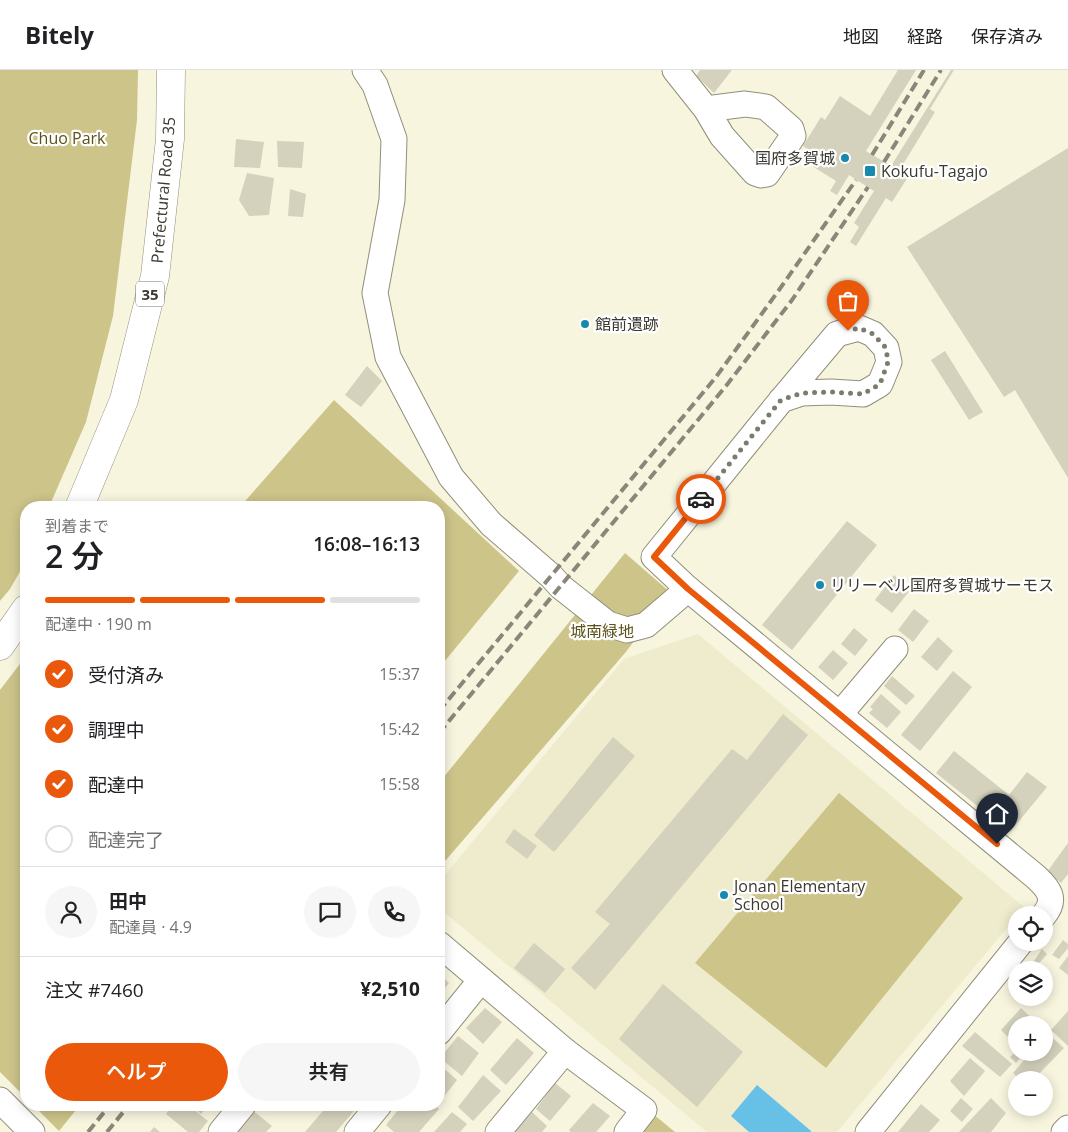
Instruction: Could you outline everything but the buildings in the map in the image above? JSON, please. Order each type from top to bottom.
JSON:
[{"type":"main road","name":"Prefectural Road 35","points":[[82,501],[124,400],[154,276],[170,139],[170,70]]},
{"type":"main road","points":[[0,646],[20,618]]},
{"type":"street","points":[[365,70],[375,85],[394,139],[392,200],[375,293],[388,357],[450,477],[491,524],[561,587],[608,624],[627,630],[646,625],[688,589]]},
{"type":"street","points":[[675,70],[706,109]]},
{"type":"street","points":[[781,400],[654,557],[688,589],[1044,885],[1050,894],[1051,903],[1049,906]]},
{"type":"street","points":[[840,714],[895,649]]},
{"type":"street","points":[[445,949],[565,1051],[644,1110],[626,1132]]},
{"type":"street","points":[[868,1132],[1015,951]]},
{"type":"street","points":[[445,1025],[482,980]]},
{"type":"street","points":[[498,1132],[565,1051]]},
{"type":"street","points":[[0,1100],[32,1132]]},
{"type":"street","points":[[221,1132],[238,1111]]},
{"type":"street","points":[[357,1132],[374,1111]]},
{"type":"street","points":[[1064,1132],[1068,1128]]},
{"type":"shaded area","name":"Jonan Elementary School","points":[[698,634],[1023,906],[1008,906],[1008,927],[837,1132],[707,1132],[445,913],[445,875],[624,659]]},
{"type":"green space","name":"Chuo Park","points":[[0,70],[138,70],[137,120],[113,316],[86,422],[52,501],[20,501],[20,572],[10,589],[0,601]]},
{"type":"green space","points":[[334,400],[443,501],[245,501]]},
{"type":"green space","points":[[445,503],[519,571],[445,661]]},
{"type":"green space","name":"城南緑地","points":[[625,553],[671,593],[625,653],[445,861],[445,776]]},
{"type":"green space","points":[[20,664],[20,1092],[0,1072],[0,690]]},
{"type":"green space","points":[[839,793],[963,898],[826,1068],[695,963]]},
{"type":"green space","points":[[39,1111],[75,1111],[59,1131]]},
{"type":"green space","points":[[653,1114],[675,1132],[638,1132]]},
{"type":"water","points":[[757,1085],[811,1132],[749,1132],[731,1116]]},
{"type":"railway","points":[[872,155],[924,70]]},
{"type":"railway","points":[[884,162],[941,70]]},
{"type":"railway","points":[[445,704],[716,377],[856,180]]},
{"type":"railway","points":[[445,726],[726,386],[792,300],[868,187]]},
{"type":"railway","points":[[88,1132],[105,1111]]},
{"type":"railway","points":[[107,1132],[124,1111]]},
{"type":"way so far","points":[[701,499],[781,400],[802,393],[863,394],[880,384],[888,362],[886,348],[873,334],[859,328],[848,331]]},
{"type":"place","name":"国府多賀城","points":[[845,158]]},
{"type":"place","name":"Kokufu-Tagajo","points":[[870,171]]},
{"type":"place","name":"館前遺跡","points":[[585,324]]},
{"type":"place","name":"リリーベル国府多賀城サーモス","points":[[820,585]]},
{"type":"place","name":"Jonan Elementary School","points":[[724,895]]},
{"type":"route","points":[[701,499],[654,557],[688,589],[997,844]]}]
